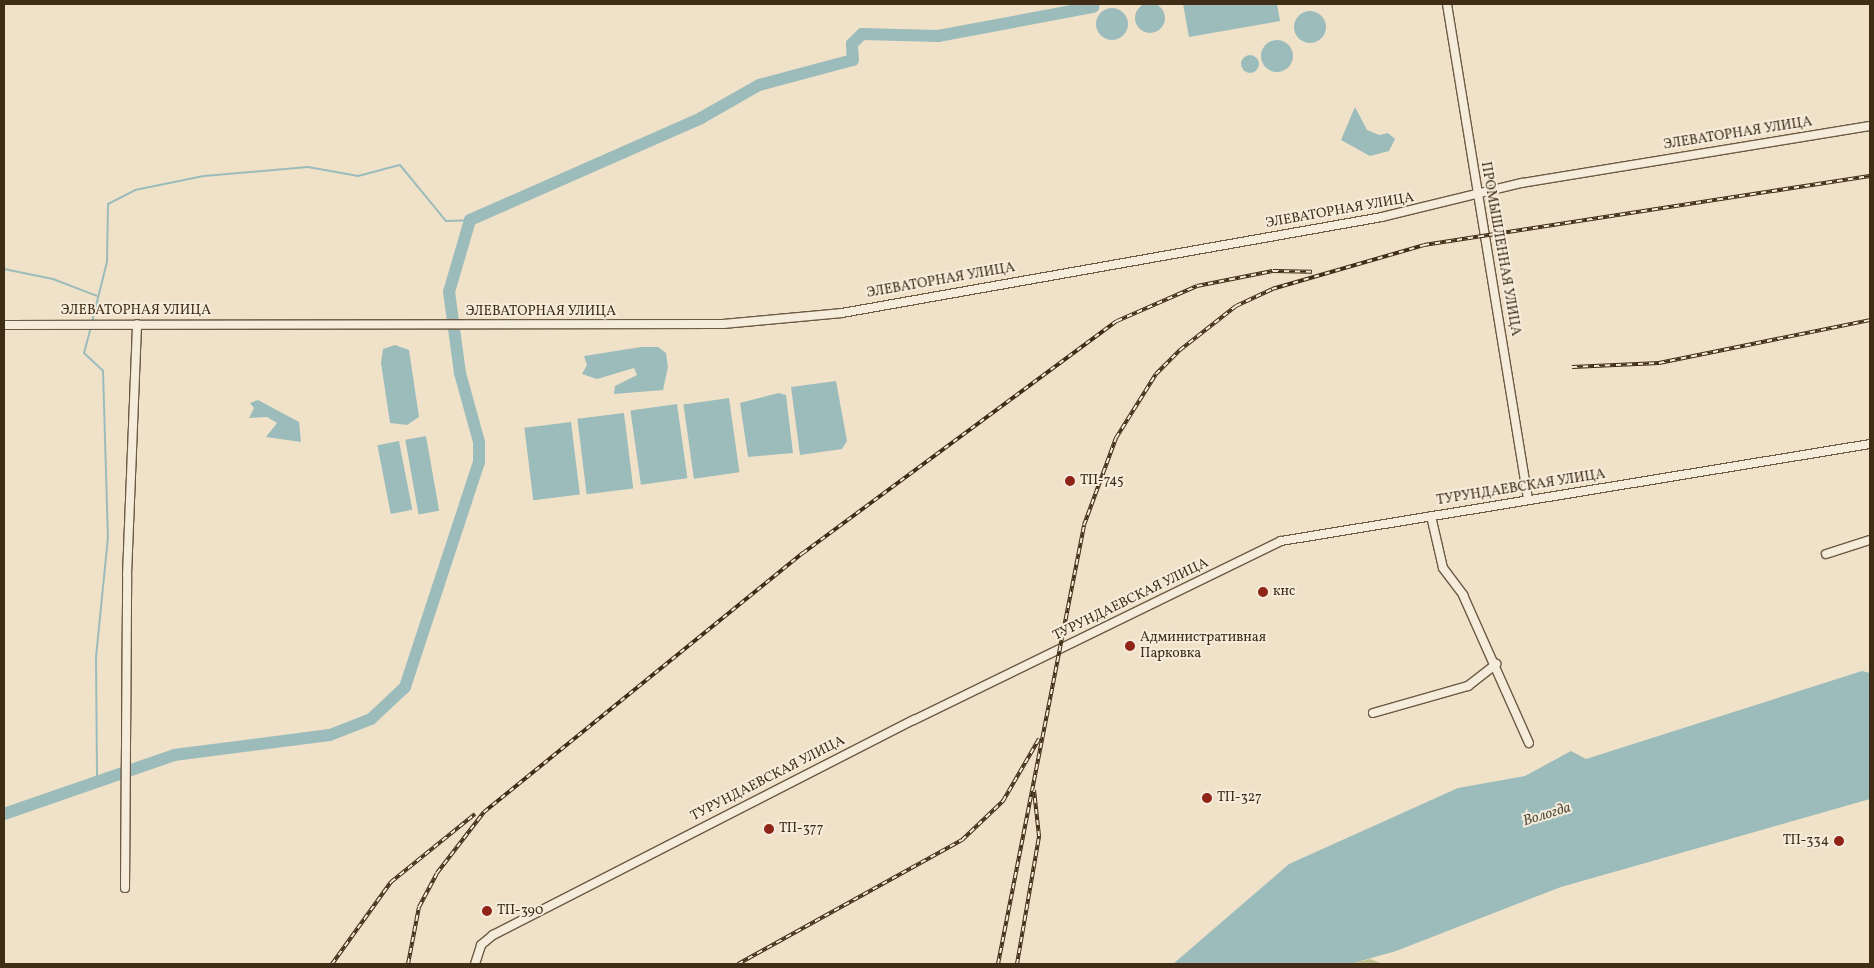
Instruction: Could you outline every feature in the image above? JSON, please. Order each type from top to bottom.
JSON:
[{"type":"street","name":"ПРОМЫШЛЕННАЯ УЛИЦА","points":[[1447,4],[1528,499]]},
{"type":"street","name":"ЭЛЕВАТОРНАЯ УЛИЦА","points":[[4,325],[723,324],[842,313],[1382,217],[1479,193],[1870,126]]},
{"type":"street","points":[[125,888],[127,575],[137,324]]},
{"type":"street","name":"ТУРУНДАЕВСКАЯ УЛИЦА","points":[[475,964],[481,945],[502,931],[1281,541],[1870,444]]},
{"type":"street","points":[[1431,516],[1442,568],[1463,594],[1496,664],[1529,743]]},
{"type":"street","points":[[1826,554],[1870,540]]},
{"type":"street","points":[[1373,713],[1468,686],[1496,664]]},
{"type":"green space","points":[[1370,959],[1383,964],[1350,964]]},
{"type":"water","points":[[1150,3],[1161,7],[1165,18],[1161,29],[1150,33],[1139,29],[1135,18],[1139,7]]},
{"type":"water","points":[[1183,4],[1277,4],[1280,21],[1189,37]]},
{"type":"water","points":[[1112,8],[1123,13],[1128,24],[1123,35],[1112,40],[1101,35],[1096,24],[1101,13]]},
{"type":"water","points":[[1310,11],[1321,16],[1326,27],[1321,38],[1310,43],[1299,38],[1294,27],[1299,16]]},
{"type":"water","points":[[1277,40],[1288,45],[1293,56],[1288,67],[1277,72],[1266,67],[1261,56],[1266,45]]},
{"type":"water","points":[[1246,55],[1254,55],[1259,60],[1257,71],[1246,73],[1241,68],[1241,60]]},
{"type":"water","points":[[1355,107],[1367,130],[1379,135],[1388,133],[1395,139],[1389,151],[1370,156],[1341,140]]},
{"type":"water","points":[[395,345],[409,350],[419,417],[407,425],[390,423],[381,363],[383,349]]},
{"type":"water","points":[[641,347],[658,347],[666,353],[668,367],[663,390],[614,394],[615,386],[637,375],[634,368],[597,379],[582,374],[587,365],[584,356]]},
{"type":"water","points":[[836,381],[847,441],[842,449],[800,455],[791,387]]},
{"type":"water","points":[[779,393],[786,395],[793,453],[748,457],[740,403]]},
{"type":"water","points":[[729,398],[739,472],[694,479],[683,404]]},
{"type":"water","points":[[258,400],[299,422],[301,442],[266,437],[277,423],[267,417],[249,418],[254,408],[250,403]]},
{"type":"water","points":[[677,404],[687,478],[641,485],[630,411]]},
{"type":"water","points":[[624,413],[633,488],[587,494],[577,419]]},
{"type":"water","points":[[571,422],[580,494],[533,500],[524,428]]},
{"type":"water","points":[[426,436],[439,511],[419,514],[405,440]]},
{"type":"water","points":[[399,441],[412,510],[391,514],[377,445]]},
{"type":"water","name":"Вологда","points":[[1862,671],[1870,673],[1870,799],[1561,887],[1396,951],[1350,964],[1173,964],[1289,864],[1458,788],[1525,776],[1571,751],[1586,759]]},
{"type":"waterway","points":[[4,814],[174,755],[330,735],[371,719],[405,687],[479,462],[479,442],[460,373],[449,292],[470,220],[701,118],[759,85],[853,60],[852,44],[862,34],[938,36],[1093,7]]},
{"type":"waterway","points":[[92,322],[107,262],[108,204],[135,190],[204,176],[308,167],[358,176],[400,165],[446,221],[470,220]]},
{"type":"waterway","points":[[4,269],[53,279],[97,296]]},
{"type":"waterway","points":[[91,327],[84,353],[103,371],[108,537],[96,658],[97,782]]},
{"type":"railway","points":[[998,964],[1084,525],[1116,438],[1156,374],[1180,350],[1236,306],[1272,289],[1424,245],[1870,176]]},
{"type":"railway","points":[[408,964],[419,907],[437,873],[484,812],[803,553],[1117,321],[1197,286],[1273,271],[1312,272]]},
{"type":"railway","points":[[1572,367],[1659,363],[1870,320]]},
{"type":"railway","points":[[738,964],[962,840],[1003,801],[1039,739]]},
{"type":"railway","points":[[1017,964],[1039,836],[1034,790]]},
{"type":"railway","points":[[332,964],[391,882],[475,814]]},
{"type":"place","name":"ТП-745","points":[[1070,481]]},
{"type":"place","name":"кнс","points":[[1263,592]]},
{"type":"place","name":"Административная Парковка","points":[[1130,646]]},
{"type":"place","name":"ТП-327","points":[[1207,798]]},
{"type":"place","name":"ТП-377","points":[[769,829]]},
{"type":"place","name":"ТП-334","points":[[1839,841]]},
{"type":"place","name":"ТП-390","points":[[487,911]]}]
